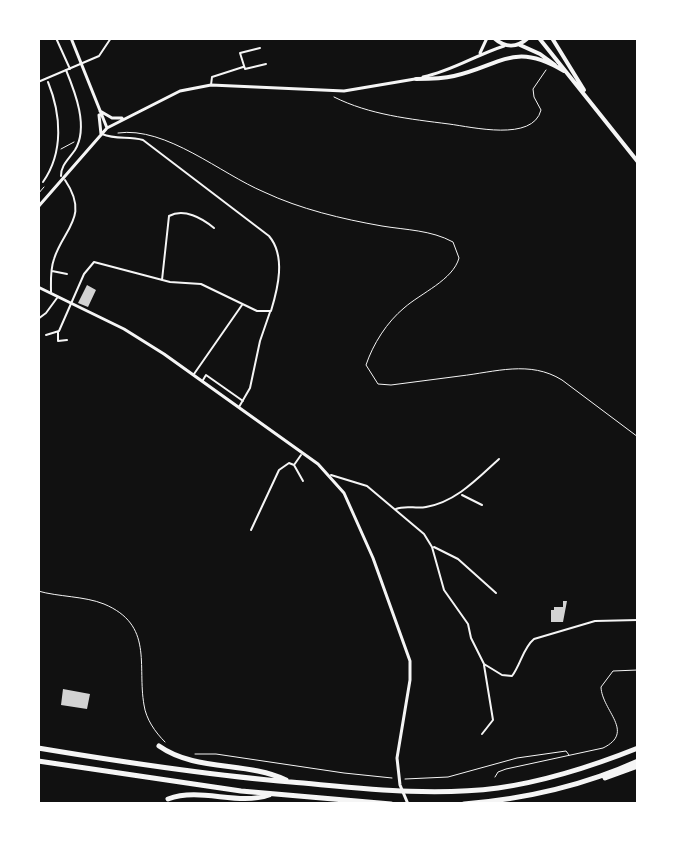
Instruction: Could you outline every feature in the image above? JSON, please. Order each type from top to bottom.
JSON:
[{"type":"highway","points":[[159,746],[185,760],[278,776],[291,782]]},
{"type":"highway","points":[[38,748],[184,771],[413,792],[517,785],[571,772],[638,748]]},
{"type":"highway","points":[[38,761],[272,794],[391,804]]},
{"type":"highway","points":[[464,804],[528,796],[600,779],[638,763]]},
{"type":"highway","points":[[168,799],[200,794],[258,799],[272,794]]},
{"type":"main road","points":[[494,38],[505,45],[520,45],[540,54],[558,68]]},
{"type":"main road","points":[[520,45],[528,38]]},
{"type":"main road","points":[[539,38],[638,162]]},
{"type":"main road","points":[[552,38],[592,102]]},
{"type":"main road","points":[[416,79],[455,76],[510,56],[530,57],[566,72]]},
{"type":"street","points":[[56,38],[75,94],[80,129],[78,143],[64,163],[61,176]]},
{"type":"street","points":[[71,38],[107,128]]},
{"type":"street","points":[[38,82],[99,56],[111,38]]},
{"type":"street","points":[[480,53],[487,38]]},
{"type":"street","points":[[38,207],[107,128],[180,91],[211,85],[329,92],[389,84],[452,69],[480,53],[505,45]]},
{"type":"street","points":[[260,48],[240,53],[245,69],[266,64]]},
{"type":"street","points":[[211,85],[212,77],[244,66]]},
{"type":"street","points":[[43,182],[51,169],[59,138],[57,114],[48,82]]},
{"type":"street","points":[[100,111],[112,118],[125,118]]},
{"type":"street","points":[[100,111],[101,134]]},
{"type":"street","points":[[101,134],[113,139],[143,140],[269,236],[278,251],[271,311],[260,341],[250,388],[239,407]]},
{"type":"street","points":[[51,293],[55,256],[75,222],[71,193],[65,180]]},
{"type":"street","points":[[162,280],[169,216],[175,212],[191,214],[214,228]]},
{"type":"street","points":[[67,340],[58,341],[59,331],[84,274],[94,262],[179,284],[201,284],[257,311],[271,311]]},
{"type":"street","points":[[51,271],[67,274]]},
{"type":"street","points":[[38,287],[144,341],[194,374],[330,475],[354,511],[410,661],[410,680],[397,758],[397,771],[408,804]]},
{"type":"street","points":[[38,319],[57,297]]},
{"type":"street","points":[[194,374],[243,304]]},
{"type":"street","points":[[46,335],[59,331]]},
{"type":"street","points":[[202,381],[206,375],[243,401]]},
{"type":"street","points":[[294,465],[302,452]]},
{"type":"street","points":[[395,510],[401,507],[428,507],[459,494],[499,459]]},
{"type":"street","points":[[251,530],[279,470],[289,463],[294,465],[303,481]]},
{"type":"street","points":[[330,475],[367,486],[420,529],[432,547],[444,590],[465,619],[484,664],[502,675],[512,676],[519,668],[528,644],[534,639],[595,621],[638,620]]},
{"type":"street","points":[[459,494],[482,505]]},
{"type":"street","points":[[432,547],[458,559],[496,593]]},
{"type":"street","points":[[482,734],[493,720],[493,708],[482,668],[484,664]]},
{"type":"path","points":[[329,92],[342,101],[400,118],[504,131],[540,116],[541,110],[533,89],[551,66]]},
{"type":"path","points":[[115,133],[141,133],[165,142],[288,202],[355,220],[433,233],[453,242],[459,258],[450,274],[401,310],[373,348],[366,365],[378,384],[391,385],[487,371],[534,369],[551,373],[562,380],[638,437]]},
{"type":"path","points":[[61,149],[76,142]]},
{"type":"path","points":[[38,591],[103,604],[134,628],[143,653],[144,706],[154,730],[171,746]]},
{"type":"path","points":[[495,777],[506,769],[603,748],[612,743],[618,735],[617,726],[602,698],[601,687],[613,671],[638,670]]},
{"type":"path","points":[[196,754],[409,779],[448,777],[528,755],[566,751],[569,755]]},
{"type":"building","points":[[87,285],[96,290],[88,307],[78,303]]},
{"type":"building","points":[[563,601],[567,601],[563,622],[551,622],[551,610],[563,607]]},
{"type":"building","points":[[63,689],[90,694],[87,709],[61,705]]}]
